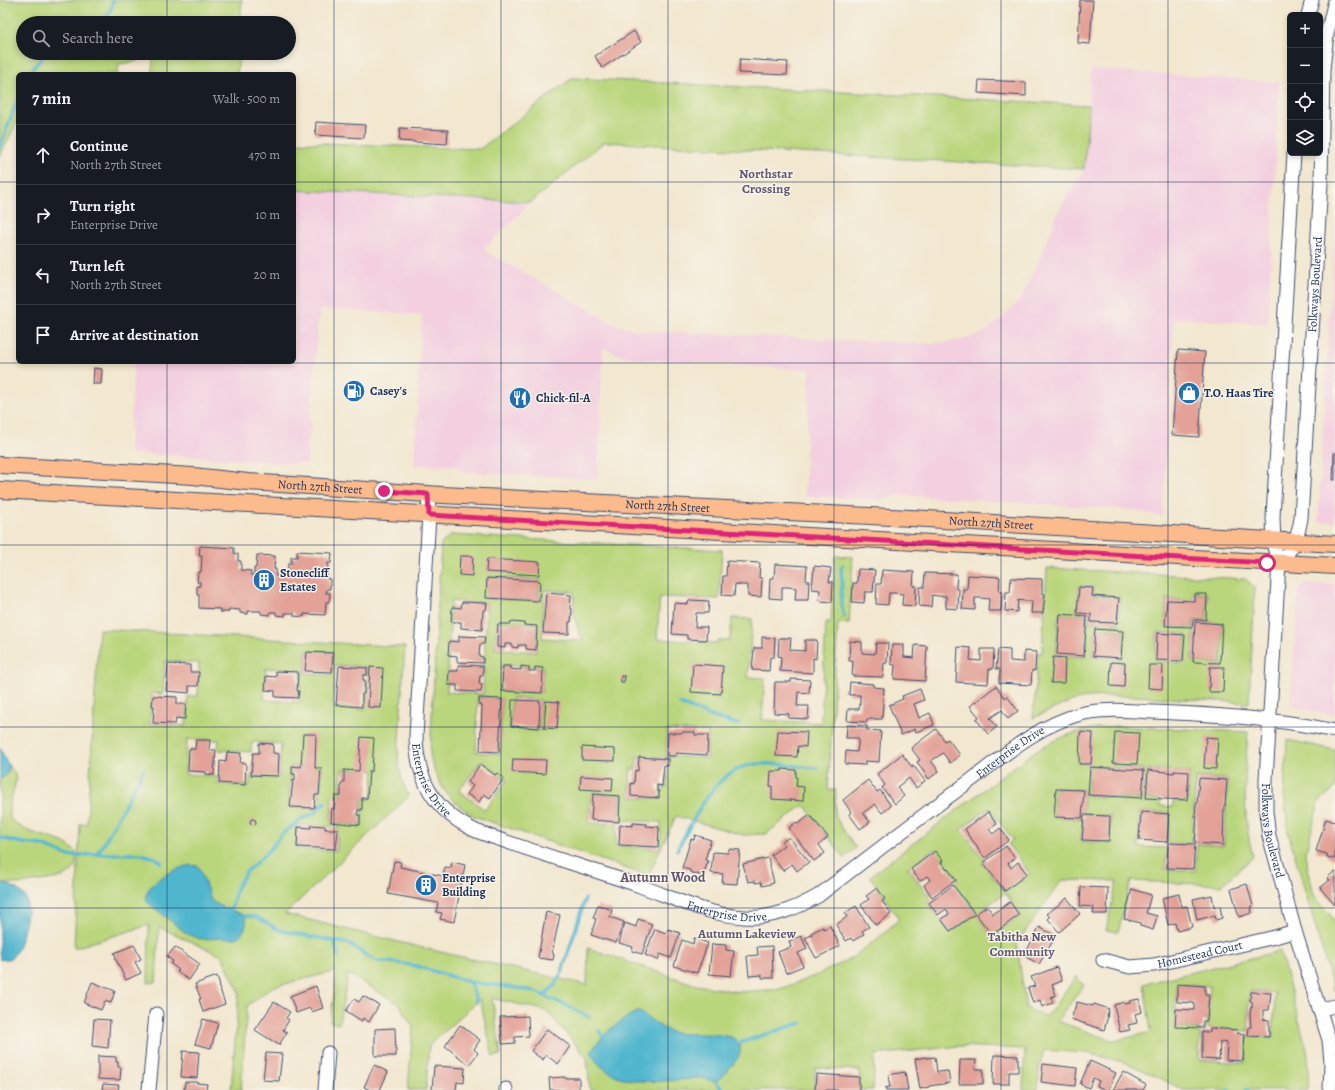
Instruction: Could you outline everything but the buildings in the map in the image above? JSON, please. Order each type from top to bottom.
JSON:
[{"type":"main road","name":"North 27th Street","points":[[0,464],[193,476],[248,482],[435,494],[912,518],[1335,544]]},
{"type":"main road","name":"North 27th Street","points":[[0,490],[1335,566]]},
{"type":"street","points":[[1309,12],[1312,0]]},
{"type":"street","name":"Folkways Boulevard","points":[[1279,563],[1288,554],[1299,533],[1301,518],[1321,183],[1323,69],[1327,34],[1335,0]]},
{"type":"street","name":"Folkways Boulevard","points":[[1294,156],[1274,517],[1274,540],[1279,563],[1265,789],[1268,826],[1295,931],[1328,1040],[1330,1050],[1330,1090]]},
{"type":"street","name":"Enterprise Drive","points":[[435,494],[429,515],[416,736],[417,756],[420,771],[426,785],[434,797],[450,815],[476,831],[714,913],[745,917],[766,916],[784,912],[804,904],[818,896],[930,810],[1028,738],[1053,724],[1075,716],[1091,712],[1121,711],[1244,717],[1335,731]]},
{"type":"street","name":"Homestead Court","points":[[1103,960],[1130,967],[1154,965],[1275,938],[1295,931]]},
{"type":"street","points":[[1319,1009],[1335,1006]]},
{"type":"street","points":[[149,1090],[156,1014]]},
{"type":"street","points":[[325,1090],[328,1053]]},
{"type":"shaded area","points":[[1091,69],[1279,82],[1268,324],[1174,318],[1163,517],[1135,510],[898,495],[884,500],[804,496],[810,370],[643,359],[616,354],[603,348],[598,479],[462,472],[458,466],[414,465],[421,325],[423,315],[321,309],[318,320],[307,464],[129,453],[134,364],[296,364],[296,190],[531,202],[483,250],[619,326],[633,330],[932,344],[958,341],[981,334],[1002,319],[1021,298],[1035,269],[1060,208],[1084,169]]},
{"type":"shaded area","points":[[1335,212],[1335,522],[1318,522]]},
{"type":"shaded area","points":[[1307,584],[1335,585],[1335,715],[1290,706],[1298,590]]},
{"type":"green space","points":[[0,0],[242,0],[241,16],[16,16],[16,60],[139,60],[119,64],[118,72],[16,72],[16,123],[0,157]]},
{"type":"green space","points":[[153,60],[238,60],[237,72],[152,72]]},
{"type":"green space","points":[[572,78],[1089,105],[1084,169],[604,142],[531,202],[296,190],[296,142],[480,149]]},
{"type":"green space","points":[[451,535],[722,550],[719,599],[660,597],[657,639],[717,643],[718,640],[730,640],[732,618],[752,619],[748,677],[765,678],[762,720],[821,723],[826,622],[831,622],[835,556],[853,557],[849,624],[838,623],[828,790],[836,790],[835,815],[856,848],[844,858],[804,805],[766,834],[743,835],[676,816],[648,876],[474,816],[465,810],[444,790],[436,774],[430,754],[441,544]],"holes":[[[487,577],[540,580],[539,601],[486,598]],[[544,590],[574,592],[575,617],[583,641],[542,638]],[[451,601],[487,603],[483,694],[447,692]],[[497,622],[538,624],[536,652],[495,649]],[[502,665],[543,667],[542,693],[500,691]],[[478,697],[502,699],[500,754],[476,752]],[[512,698],[541,700],[539,730],[510,728]],[[667,730],[708,732],[707,758],[666,756]],[[637,756],[669,758],[667,787],[661,787],[661,799],[629,797],[631,769],[636,769]],[[481,761],[507,780],[485,810],[459,791]],[[591,794],[621,795],[620,820],[661,822],[660,849],[616,846],[617,824],[589,823]]]},
{"type":"green space","points":[[1047,568],[1246,579],[1255,588],[1249,703],[1133,696],[1089,697],[1072,701],[1033,718],[1038,653],[1042,653]],"holes":[[[1079,586],[1093,587],[1093,595],[1120,597],[1118,624],[1089,622],[1090,614],[1077,613]],[[1193,593],[1208,594],[1206,621],[1193,620],[1192,628],[1165,626],[1166,599],[1192,601]],[[1059,614],[1088,616],[1085,657],[1056,655]],[[1194,621],[1223,623],[1221,664],[1192,662]],[[1095,628],[1124,631],[1122,659],[1093,657]],[[1157,632],[1186,634],[1184,663],[1155,661]]]},
{"type":"green space","points":[[99,629],[405,647],[398,754],[401,775],[409,796],[285,914],[427,949],[587,985],[588,948],[696,985],[739,992],[780,989],[817,975],[852,958],[882,935],[899,919],[870,876],[1035,751],[1074,733],[1103,727],[1115,726],[1248,732],[1245,795],[1247,826],[1253,857],[1222,885],[1131,881],[1118,932],[1106,930],[1117,881],[1062,880],[1017,943],[1026,1008],[1046,1017],[1077,976],[1080,982],[1084,985],[1057,1021],[1114,1041],[1151,1032],[1144,984],[1280,951],[1307,1050],[1309,1065],[1308,1090],[1183,1090],[1124,1062],[1086,1053],[1044,1050],[1039,1069],[1038,1090],[1023,1090],[1025,1049],[959,1046],[875,1055],[873,1090],[859,1090],[860,1070],[815,1068],[814,1090],[590,1090],[587,1058],[547,1011],[492,998],[501,1055],[493,1057],[480,999],[429,1045],[426,1090],[408,1090],[413,1027],[399,1004],[348,974],[339,1024],[330,1022],[337,971],[272,987],[247,1006],[241,1090],[231,1090],[239,991],[222,956],[159,927],[156,982],[148,983],[149,925],[74,948],[80,824],[87,824]],"holes":[[[306,651],[333,652],[332,675],[305,673]],[[165,661],[199,663],[198,696],[188,696],[186,726],[150,724],[152,693],[163,694]],[[335,665],[368,667],[365,709],[333,707]],[[266,668],[301,670],[299,702],[264,700]],[[187,739],[219,740],[218,750],[251,752],[252,742],[281,744],[279,778],[250,776],[249,786],[217,784],[217,776],[185,774]],[[291,766],[322,768],[319,809],[289,807]],[[1089,766],[1144,769],[1143,799],[1088,796]],[[342,769],[374,771],[372,798],[363,798],[361,825],[331,823],[332,795],[340,796]],[[1148,769],[1189,772],[1188,801],[1173,801],[1173,807],[1160,806],[1160,800],[1146,799]],[[1196,777],[1228,779],[1224,846],[1197,844],[1195,871],[1165,869],[1167,848],[1138,847],[1140,812],[1170,813],[1168,843],[1192,844]],[[1055,788],[1085,790],[1083,814],[1111,816],[1110,843],[1081,841],[1083,819],[1054,817]],[[989,808],[1013,840],[1008,844],[1030,874],[1005,892],[982,863],[985,861],[961,829]],[[297,825],[338,827],[337,851],[296,849]],[[935,849],[958,880],[954,883],[976,914],[950,933],[927,902],[931,899],[908,868]],[[1005,893],[1021,915],[992,936],[976,914]],[[1177,984],[1210,986],[1207,1028],[1248,1031],[1250,991],[1275,993],[1273,1037],[1247,1036],[1245,1063],[1199,1060],[1200,1029],[1175,1027]]]},
{"type":"green space","points":[[1287,740],[1335,750],[1335,788],[1319,802],[1305,855],[1314,895],[1335,921],[1334,991],[1288,832],[1284,793]]},
{"type":"green space","points":[[9,766],[15,773],[16,778],[9,809],[11,819],[25,829],[63,842],[76,852],[75,867],[67,875],[54,879],[25,883],[10,884],[0,882],[0,780],[8,773]]},
{"type":"water","points":[[0,748],[9,766],[8,773],[0,780]]},
{"type":"water","points":[[190,865],[198,866],[200,869],[211,900],[218,905],[244,915],[246,924],[242,933],[237,938],[200,939],[187,934],[147,902],[146,895],[154,883],[168,873]]},
{"type":"water","points":[[0,882],[12,886],[20,891],[25,897],[28,906],[24,930],[15,954],[9,959],[0,960]]},
{"type":"water","points":[[636,1012],[640,1012],[668,1031],[731,1037],[737,1041],[740,1049],[740,1055],[733,1065],[716,1082],[703,1078],[653,1082],[638,1081],[611,1073],[600,1065],[591,1053],[604,1035]]},
{"type":"waterway","points":[[107,16],[112,7],[113,0]]},
{"type":"waterway","points":[[31,72],[40,60]]},
{"type":"waterway","points":[[0,147],[16,103]]},
{"type":"waterway","points":[[843,565],[841,568],[841,601],[844,617]]},
{"type":"waterway","points":[[680,704],[716,718],[738,724]]},
{"type":"waterway","points":[[677,850],[708,796],[728,775],[741,768],[756,764],[779,764],[817,768]]},
{"type":"waterway","points":[[96,854],[102,847],[144,769]]},
{"type":"waterway","points":[[231,910],[237,887],[246,872],[268,852],[282,834],[302,819],[315,813],[325,802]]},
{"type":"waterway","points":[[0,838],[42,845],[69,856],[96,854],[142,854],[155,858],[162,863]]},
{"type":"waterway","points":[[544,996],[555,985],[562,972],[585,899]]},
{"type":"waterway","points":[[245,916],[255,917],[282,931],[350,944],[377,961],[416,966],[470,982],[533,991],[589,1017]]},
{"type":"waterway","points":[[334,942],[338,956]]},
{"type":"waterway","points":[[470,982],[477,1002]]},
{"type":"waterway","points":[[739,1043],[801,1023]]},
{"type":"waterway","points":[[599,1031],[603,1036]]},
{"type":"waterway","points":[[716,1082],[723,1090]]},
{"type":"place","name":"Casey's","points":[[354,391]]},
{"type":"place","name":"T.O. Haas Tire","points":[[1189,393]]},
{"type":"place","name":"Chick-fil-A","points":[[520,398]]},
{"type":"place","name":"Stonecliff Estates","points":[[264,580]]},
{"type":"place","name":"Enterprise Building","points":[[426,885]]},
{"type":"district","name":"Northstar Crossing","points":[[766,180]]},
{"type":"district","name":"Autumn Wood","points":[[663,877]]},
{"type":"district","name":"Autumn Lakeview","points":[[747,933]]},
{"type":"district","name":"Tabitha New Community","points":[[1022,944]]},
{"type":"route","points":[[384,491],[428,494],[429,515],[1267,563]]}]
